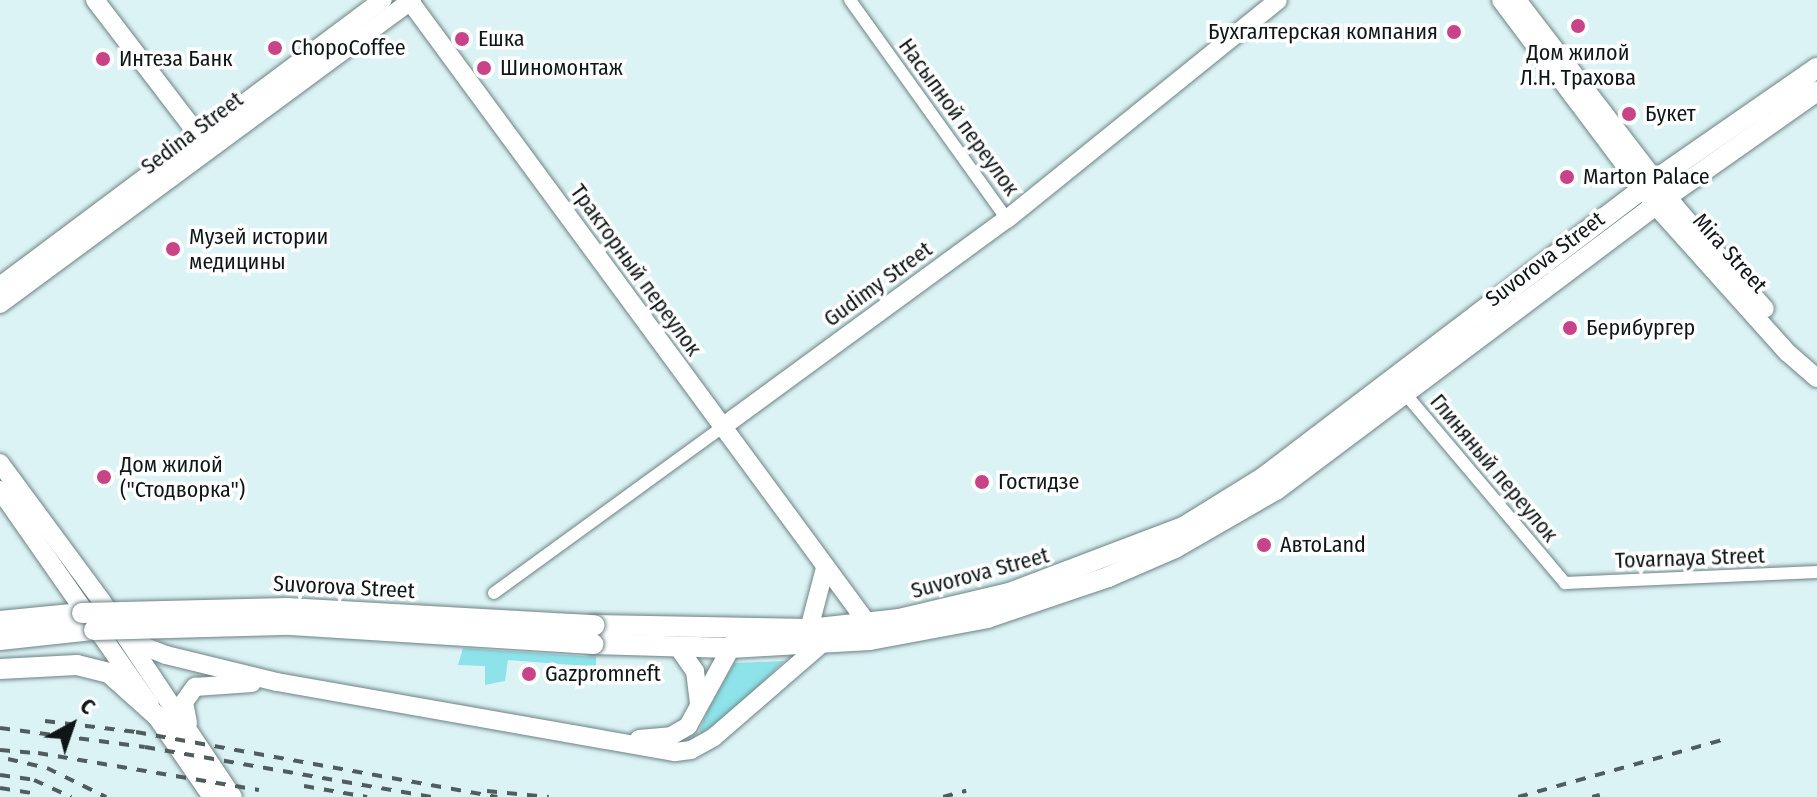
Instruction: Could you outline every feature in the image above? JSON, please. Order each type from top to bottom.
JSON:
[{"type":"main road","points":[[95,0],[204,143]]},
{"type":"main road","name":"Sedina Street","points":[[0,304],[383,0]]},
{"type":"main road","name":"Gudimy Street","points":[[721,428],[1007,219],[1278,0]]},
{"type":"main road","name":"Mira Street","points":[[1501,0],[1788,353],[1817,378]]},
{"type":"main road","name":"Mira Street","points":[[1517,0],[1648,184]]},
{"type":"main road","name":"Sedina Street","points":[[0,286],[410,1]]},
{"type":"main road","name":"Тракторный переулок","points":[[410,1],[869,632]]},
{"type":"main road","name":"Suvorova Street","points":[[1399,387],[1648,184],[1817,68]]},
{"type":"main road","name":"Suvorova Street","points":[[0,640],[109,629],[291,625],[735,639],[814,638],[869,632],[999,596],[1063,575],[1185,526],[1399,387],[1817,91]]},
{"type":"main road","name":"Mira Street","points":[[1662,201],[1796,345],[1817,363]]},
{"type":"main road","points":[[0,463],[82,574],[233,797]]},
{"type":"main road","points":[[0,490],[213,797]]},
{"type":"main road","points":[[128,640],[166,655],[277,682],[675,752],[702,744],[730,725],[814,638],[825,568]]},
{"type":"main road","name":"Suvorova Street","points":[[0,621],[104,612],[242,608],[594,634],[678,647],[735,639]]},
{"type":"main road","points":[[608,741],[671,736],[683,730],[735,639]]},
{"type":"main road","points":[[678,647],[695,671],[699,706]]},
{"type":"main road","points":[[0,669],[95,667],[120,681],[158,717]]},
{"type":"main road","points":[[195,741],[183,708],[195,687],[277,682]]},
{"type":"main road","points":[[683,730],[688,739],[702,744]]},
{"type":"street","name":"Насыпной переулок","points":[[850,0],[1007,219]]},
{"type":"street","name":"Глиняный переулок","points":[[1399,387],[1565,583]]},
{"type":"street","name":"Gudimy Street","points":[[494,593],[721,428]]},
{"type":"street","name":"Tovarnaya Street","points":[[1565,583],[1817,572]]},
{"type":"shaded area","points":[[463,648],[596,657],[596,684],[573,665],[508,660],[505,681],[485,685],[485,666],[458,665]]},
{"type":"shaded area","points":[[784,661],[736,708],[701,734],[708,710],[734,663]]},
{"type":"railway","points":[[45,721],[136,732],[497,797]]},
{"type":"railway","points":[[0,728],[145,747],[432,797]]},
{"type":"railway","points":[[1518,797],[1726,739]]},
{"type":"railway","points":[[0,750],[38,753],[259,790]]},
{"type":"railway","points":[[8,759],[47,768],[106,797]]},
{"type":"railway","points":[[0,775],[34,780],[71,797]]},
{"type":"railway","points":[[304,786],[367,797]]},
{"type":"railway","points":[[0,788],[39,794]]},
{"type":"railway","points":[[487,791],[549,797]]},
{"type":"railway","points":[[943,797],[966,791]]},
{"type":"railway","points":[[1592,797],[1600,795]]},
{"type":"place","name":"Дом жилой Л.Н. Трахова","points":[[1578,26]]},
{"type":"place","name":"Бухгалтерская компания","points":[[1454,32]]},
{"type":"place","name":"Ешка","points":[[462,39]]},
{"type":"place","name":"ChopoCoffee","points":[[275,48]]},
{"type":"place","name":"Интеза Банк","points":[[103,59]]},
{"type":"place","name":"Шиномонтаж","points":[[484,68]]},
{"type":"place","name":"Букет","points":[[1629,114]]},
{"type":"place","name":"Marton Palace","points":[[1567,177]]},
{"type":"place","name":"Музей истории медицины","points":[[173,249]]},
{"type":"place","name":"Берибургер","points":[[1570,328]]},
{"type":"place","name":"Дом жилой (\"Стодворка\")","points":[[104,477]]},
{"type":"place","name":"Гостидзе","points":[[982,482]]},
{"type":"place","name":"АвтоLand","points":[[1264,545]]},
{"type":"place","name":"Gazpromneft","points":[[529,674]]}]
